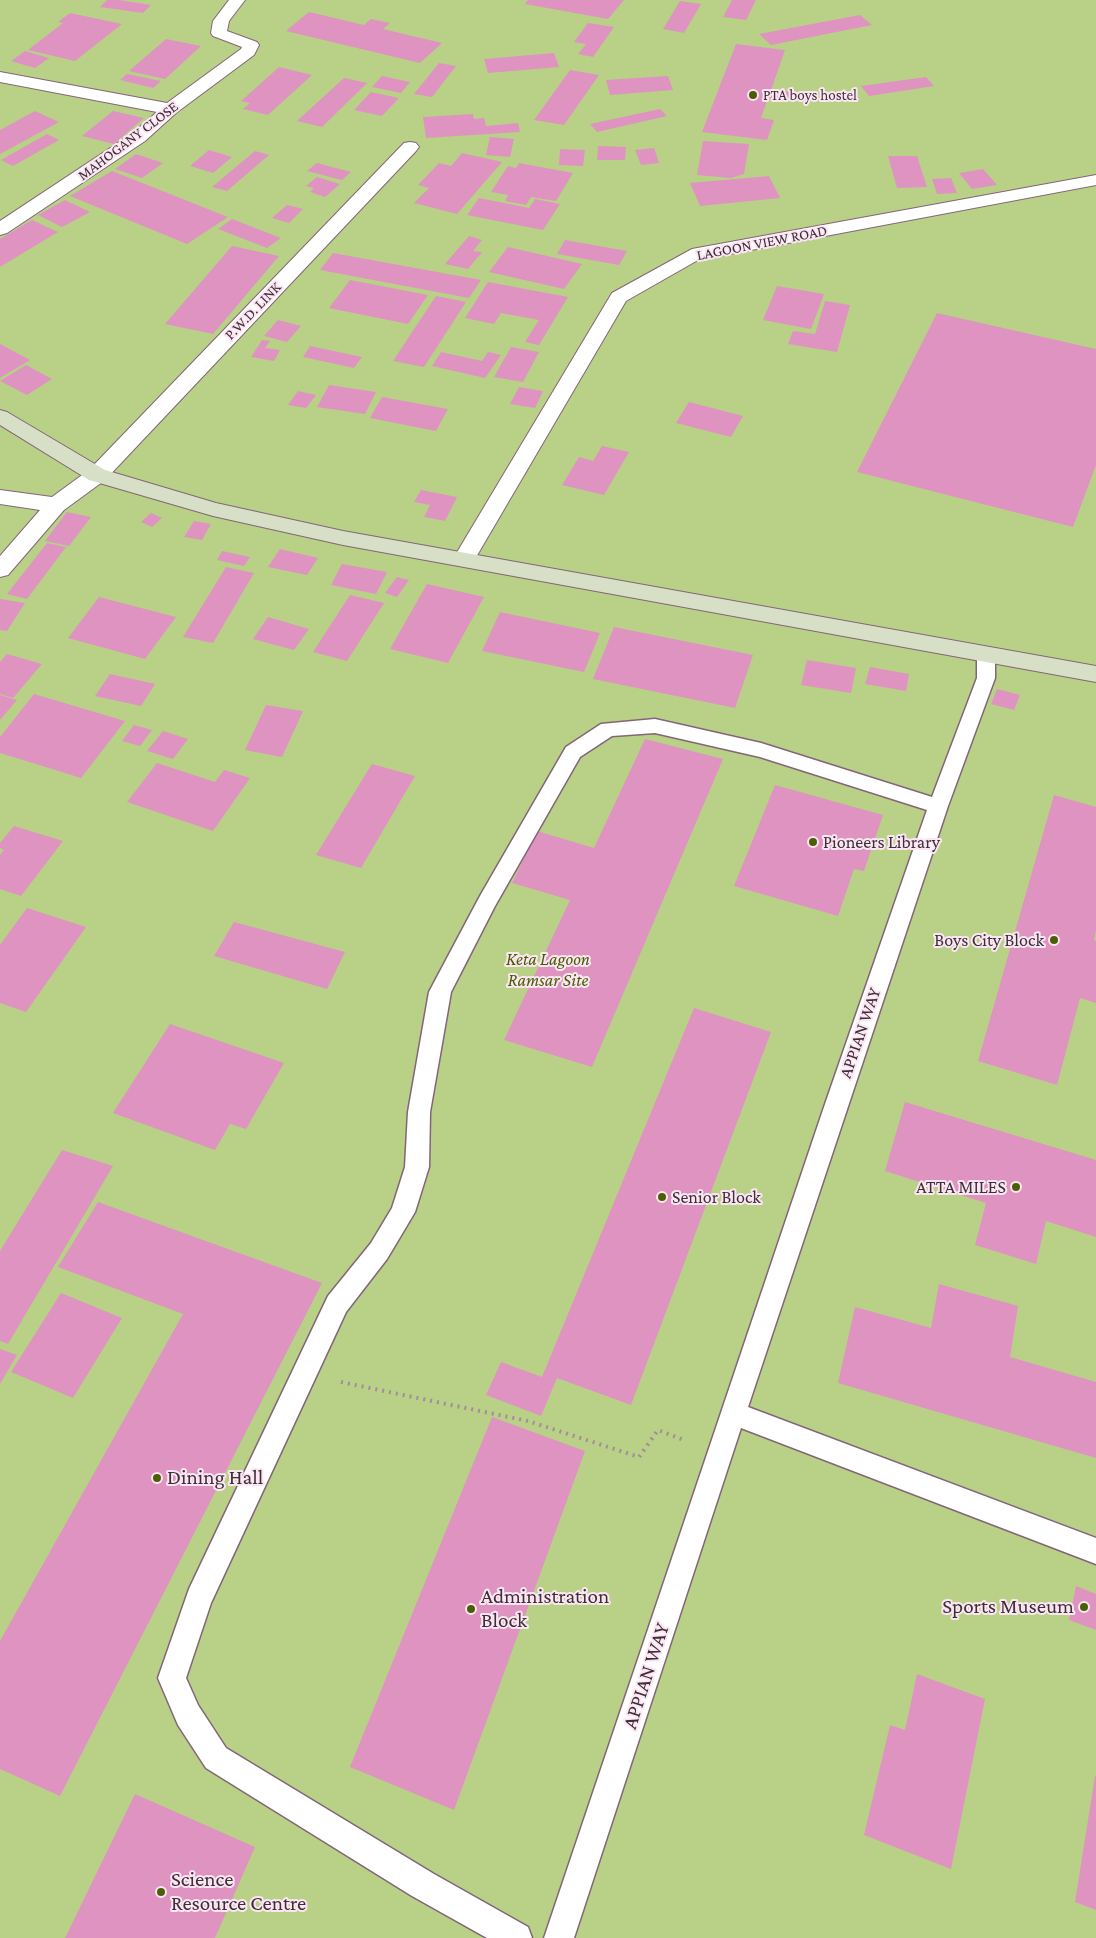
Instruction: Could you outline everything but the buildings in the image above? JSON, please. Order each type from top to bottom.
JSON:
[{"type":"main road","points":[[0,416],[97,474],[212,509],[343,538],[1096,674]]},
{"type":"street","name":"MAHOGANY CLOSE","points":[[0,229],[139,137],[170,110],[252,47],[219,33],[221,21],[237,0]]},
{"type":"street","points":[[0,77],[170,110]]},
{"type":"street","name":"P.W.D. LINK","points":[[0,570],[56,505],[97,474],[410,147]]},
{"type":"street","name":"LAGOON VIEW ROAD","points":[[464,559],[619,297],[692,255],[1096,180]]},
{"type":"street","points":[[0,497],[56,505]]},
{"type":"lane","name":"APPIAN WAY","points":[[559,1938],[733,1413],[938,806],[986,678],[986,654]]},
{"type":"lane","points":[[517,1938],[423,1885],[216,1758],[188,1715],[172,1678],[199,1600],[337,1304],[379,1251],[403,1212],[417,1167],[419,1112],[440,992],[487,902],[574,752],[608,729],[655,726],[761,750],[938,806]]},
{"type":"lane","points":[[733,1413],[1096,1551]]},
{"type":"path","points":[[304,1375],[528,1421],[639,1457],[658,1430],[720,1454]]},
{"type":"green space","name":"Keta Lagoon Ramsar Site","points":[[0,0],[1096,0],[1096,1938],[0,1938]]},
{"type":"place","name":"PTA boys hostel","points":[[753,95]]},
{"type":"place","name":"Pioneers Library","points":[[813,842]]},
{"type":"place","name":"Boys City Block","points":[[1054,940]]},
{"type":"place","name":"ATTA MILES","points":[[1016,1187]]},
{"type":"place","name":"Senior Block","points":[[662,1197]]},
{"type":"place","name":"Dining Hall","points":[[157,1478]]},
{"type":"place","name":"Sports Museum","points":[[1084,1607]]},
{"type":"place","name":"Administration Block","points":[[471,1609]]},
{"type":"place","name":"Science Resource Centre","points":[[161,1892]]}]
